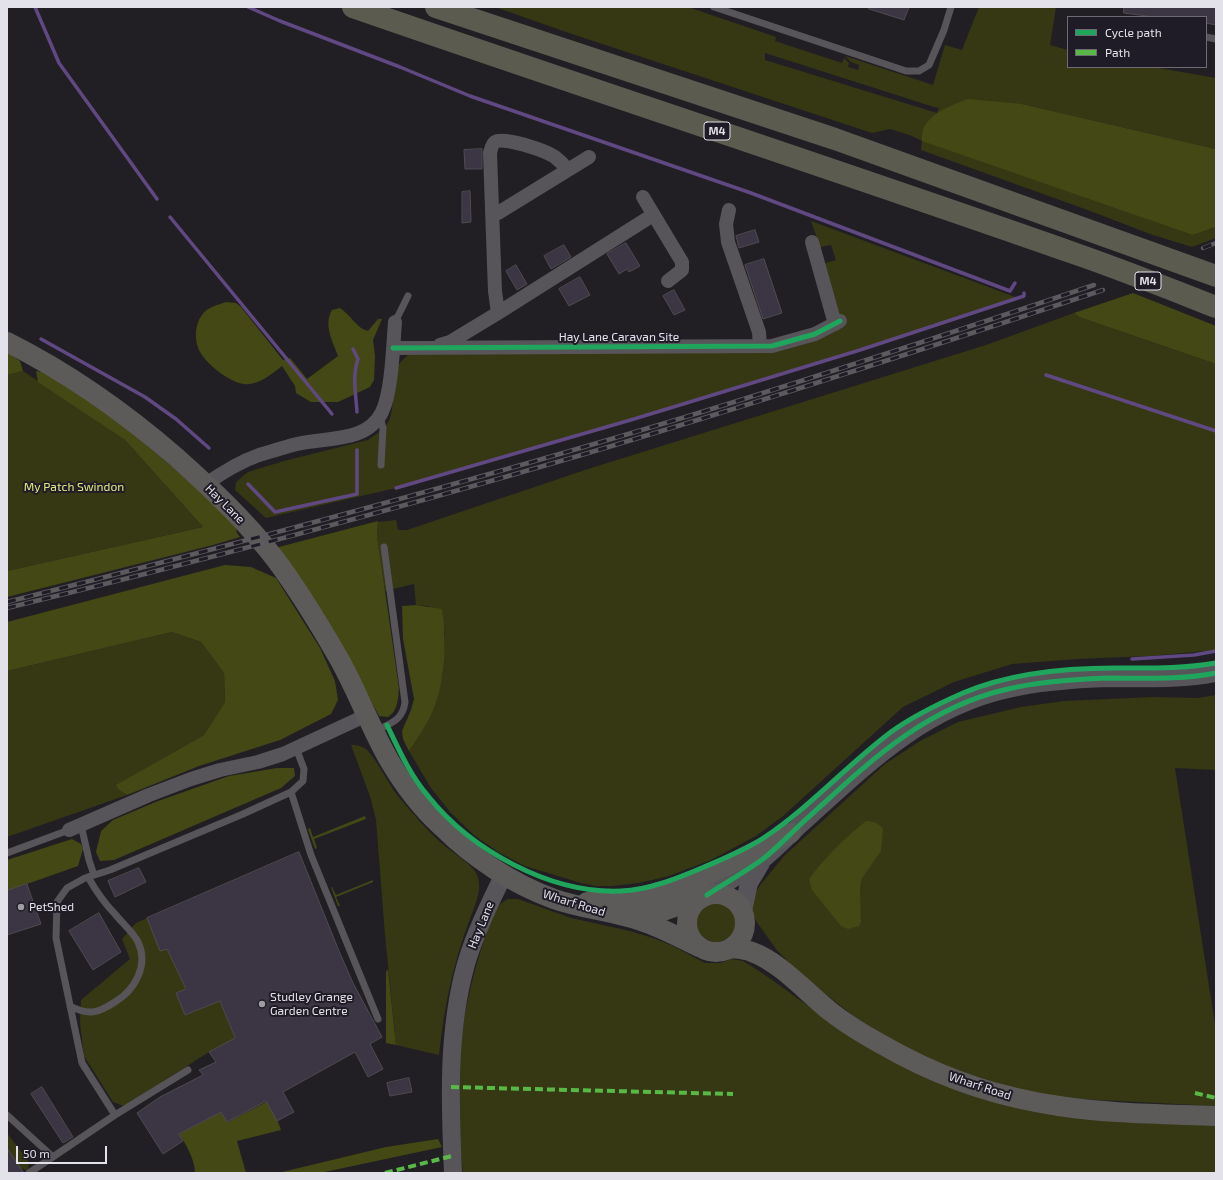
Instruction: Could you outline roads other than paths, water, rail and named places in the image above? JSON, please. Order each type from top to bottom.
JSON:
[{"type":"highway","name":"M4","points":[[353,7],[1081,256],[1216,307]]},
{"type":"highway","name":"M4","points":[[436,7],[834,139],[1216,276]]},
{"type":"main road","name":"Hay Lane","points":[[7,342],[50,364],[121,412],[161,444],[206,484],[244,523],[277,562],[304,602],[338,657],[396,772],[413,795],[432,818],[457,841],[470,852],[504,874]]},
{"type":"main road","points":[[565,902],[634,898],[662,892],[709,873],[791,833]]},
{"type":"main road","name":"Wharf Road","points":[[504,874],[541,893],[565,902],[624,916],[658,928],[709,951],[717,952],[731,948],[753,952],[777,966],[830,1011],[861,1032],[911,1060],[963,1082],[1023,1100],[1059,1106],[1093,1110],[1216,1116]]},
{"type":"main road","name":"Wharf Road","points":[[624,916],[660,912],[714,893],[726,895],[736,901],[777,966]]},
{"type":"main road","points":[[699,947],[689,935],[686,921],[691,907],[703,897]]},
{"type":"main road","points":[[731,948],[742,937],[745,926],[744,914]]},
{"type":"street","points":[[498,313],[495,284],[490,153],[494,143],[498,141],[510,141],[544,152],[559,160],[568,170]]},
{"type":"street","points":[[493,214],[498,213],[589,157]]},
{"type":"street","points":[[643,197],[653,216],[682,262],[682,270],[668,281]]},
{"type":"street","points":[[729,210],[726,224],[728,242],[759,332],[760,346]]},
{"type":"street","name":"Hay Lane Caravan Site","points":[[434,348],[450,342],[653,216]]},
{"type":"street","name":"Hay Lane Caravan Site","points":[[393,348],[772,346],[815,334],[837,323],[812,242]]},
{"type":"street","points":[[206,484],[226,470],[242,462],[298,444],[352,435],[367,429],[380,417],[386,401],[395,322]]},
{"type":"street","points":[[703,897],[763,859],[875,758],[902,736],[942,714],[974,699],[1008,689],[1040,683],[1081,679],[1178,678],[1216,673]]},
{"type":"street","points":[[75,828],[149,795],[191,779],[220,770],[258,762],[371,723]]},
{"type":"street","points":[[744,914],[748,883],[763,859]]},
{"type":"street","name":"Hay Lane","points":[[453,1173],[451,1073],[452,1039],[457,1006],[472,946],[487,909],[504,874]]},
{"type":"lane","points":[[714,7],[906,71],[919,71],[929,65],[944,30],[951,7]]},
{"type":"lane","points":[[395,322],[408,296]]},
{"type":"lane","points":[[380,417],[383,428],[381,465]]},
{"type":"lane","points":[[371,723],[399,717],[404,711],[405,702],[384,548]]},
{"type":"lane","points":[[115,1114],[82,1063],[56,938],[57,902],[67,888],[91,876],[110,870],[243,814],[291,792],[303,781],[304,769],[296,748]]},
{"type":"lane","points":[[291,792],[311,855],[378,1019]]},
{"type":"lane","points":[[7,853],[75,828],[89,860],[91,876],[100,898],[138,942],[143,963],[136,982],[119,1000],[104,1009],[89,1013],[70,1006]]},
{"type":"lane","points":[[29,1173],[115,1114],[188,1070]]},
{"type":"lane","points":[[7,1115],[53,1157]]},
{"type":"waterway","points":[[35,7],[59,63],[157,199]]},
{"type":"waterway","points":[[248,7],[470,96],[751,193],[1010,291],[1015,283]]},
{"type":"waterway","points":[[170,217],[332,414]]},
{"type":"waterway","points":[[396,488],[634,419],[860,350],[1024,296],[1024,293]]},
{"type":"waterway","points":[[41,339],[145,397],[176,419],[209,448]]},
{"type":"waterway","points":[[353,349],[358,359],[355,372],[357,412]]},
{"type":"waterway","points":[[1046,375],[1216,431]]},
{"type":"waterway","points":[[248,484],[275,512],[357,494],[357,450]]},
{"type":"waterway","points":[[1132,659],[1194,655],[1216,651]]},
{"type":"railway","points":[[1203,248],[1216,243]]},
{"type":"railway","points":[[7,602],[346,514],[598,443],[837,370],[1094,285]]},
{"type":"railway","points":[[7,608],[150,573],[293,535],[578,456],[841,375],[1103,290]]},
{"type":"place","name":"PetShed","points":[[21,907]]},
{"type":"place","name":"Studley Grange Garden Centre","points":[[262,1004]]},
{"type":"park label","name":"My Patch Swindon","points":[[74,487]]}]
